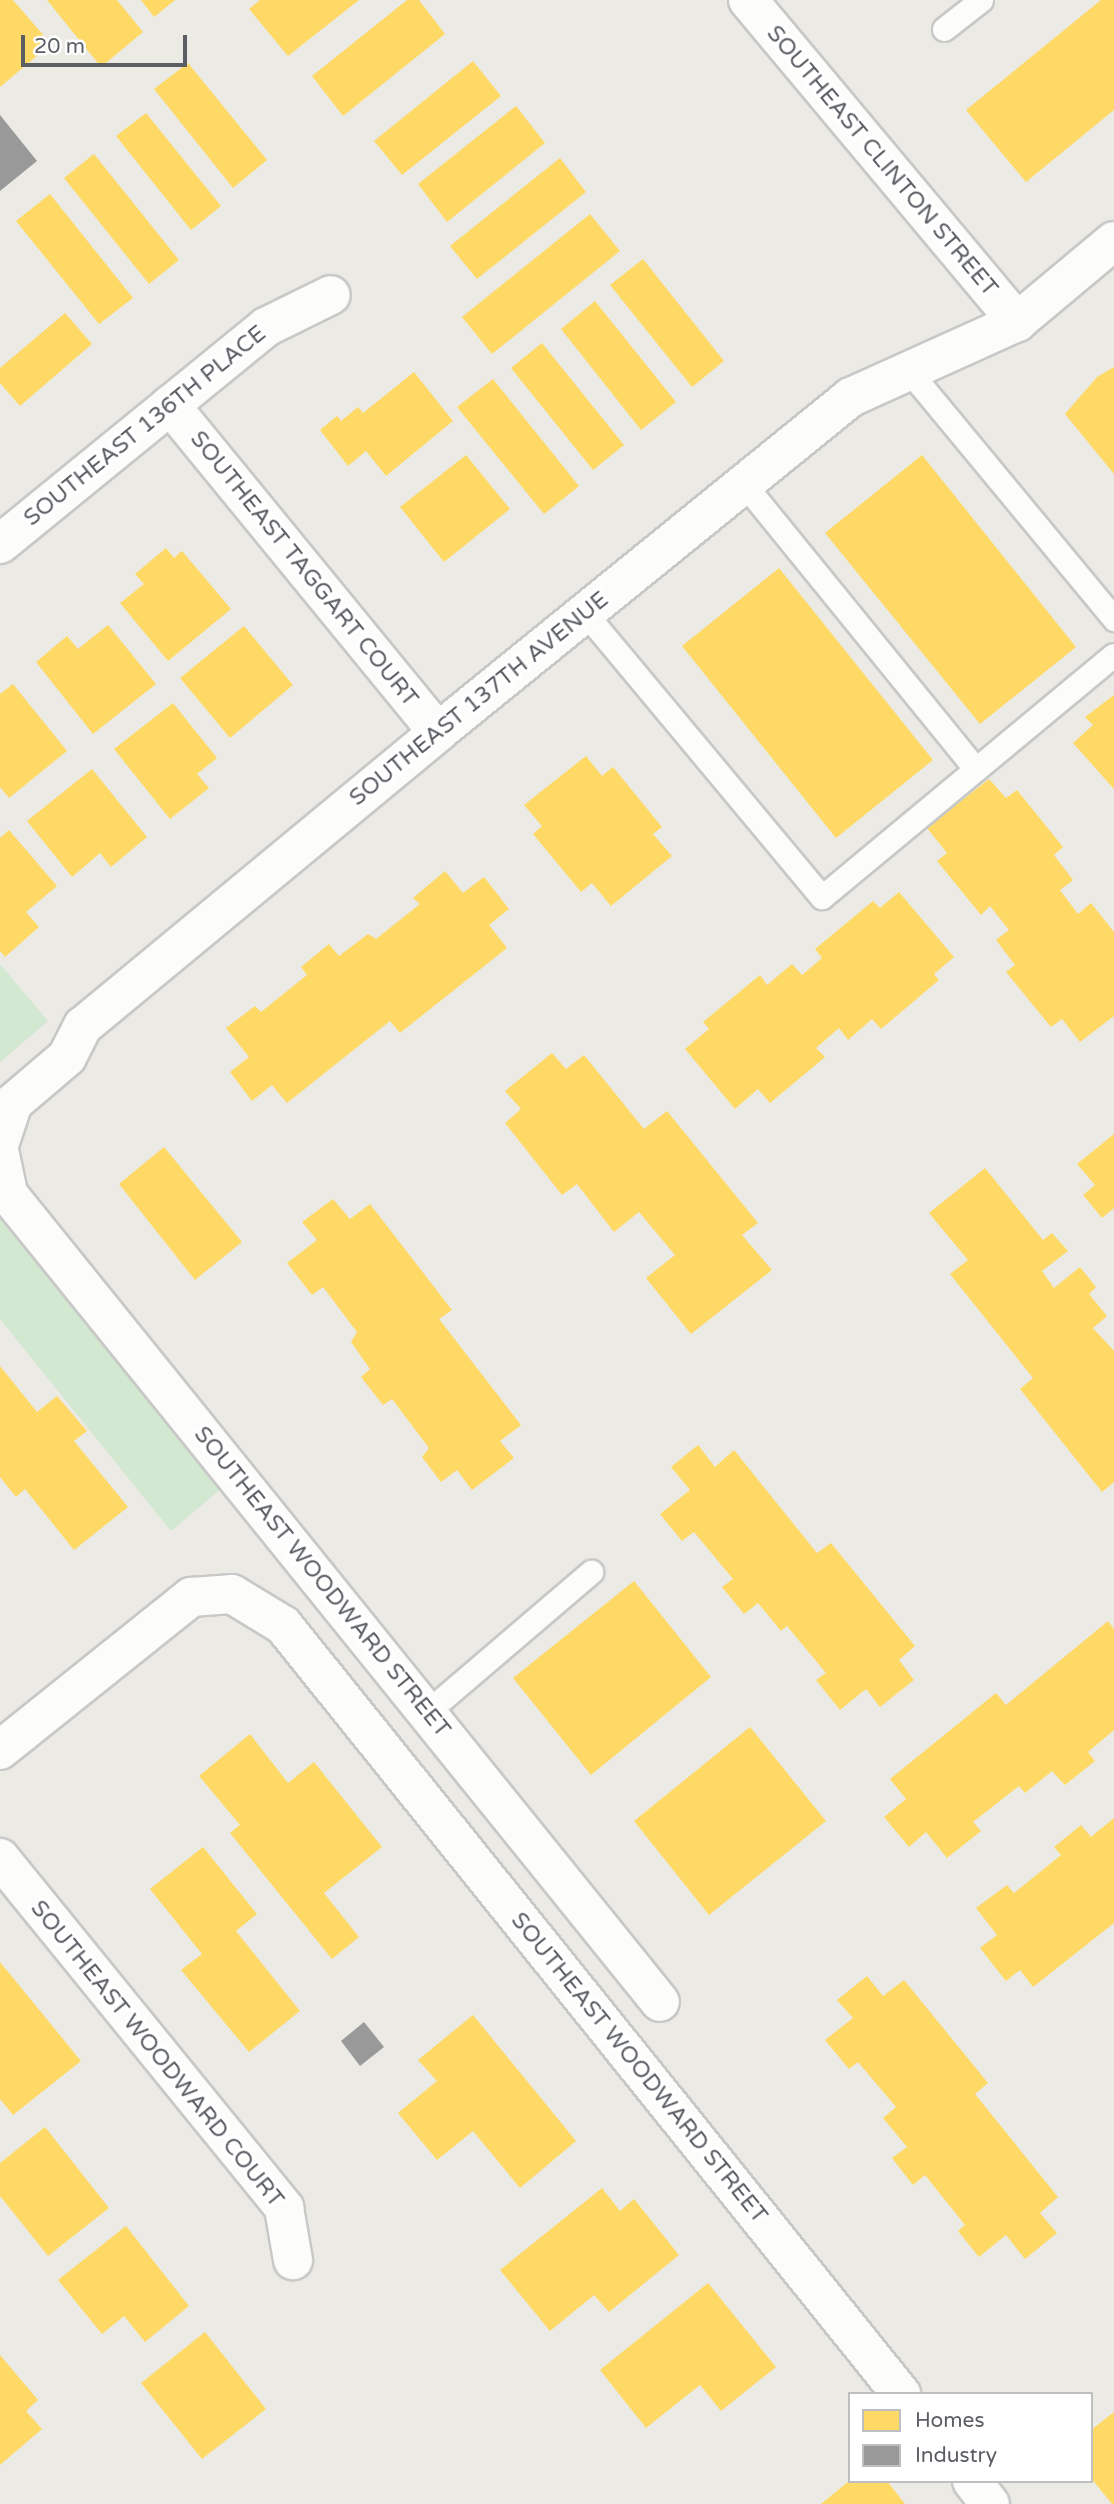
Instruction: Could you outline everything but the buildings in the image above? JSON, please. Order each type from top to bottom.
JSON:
[{"type":"street","name":"SOUTHEAST CLINTON STREET","points":[[748,0],[1017,322]]},
{"type":"street","name":"SOUTHEAST 137TH AVENUE","points":[[0,1142],[13,1103],[67,1057],[83,1026],[585,612],[851,397],[1017,322],[1114,241]]},
{"type":"street","name":"SOUTHEAST 136TH PLACE","points":[[0,544],[266,327],[331,295]]},
{"type":"street","name":"SOUTHEAST TAGGART COURT","points":[[170,405],[438,732]]},
{"type":"street","name":"SOUTHEAST WOODWARD STREET","points":[[0,1155],[8,1194],[660,2002]]},
{"type":"street","name":"SOUTHEAST WOODWARD STREET","points":[[0,1750],[191,1597],[232,1594],[283,1625],[899,2392]]},
{"type":"street","name":"SOUTHEAST WOODWARD COURT","points":[[0,1858],[284,2208],[293,2260]]},
{"type":"street","points":[[974,2483],[990,2504]]},
{"type":"lane","points":[[944,29],[981,0]]},
{"type":"lane","points":[[909,371],[1114,619]]},
{"type":"lane","points":[[744,484],[976,769]]},
{"type":"lane","points":[[585,612],[822,897],[1114,655]]},
{"type":"lane","points":[[427,1712],[592,1572]]},
{"type":"green space","points":[[0,964],[48,1021],[0,1062]]},
{"type":"green space","points":[[0,1214],[223,1487],[171,1531],[0,1319]]}]
